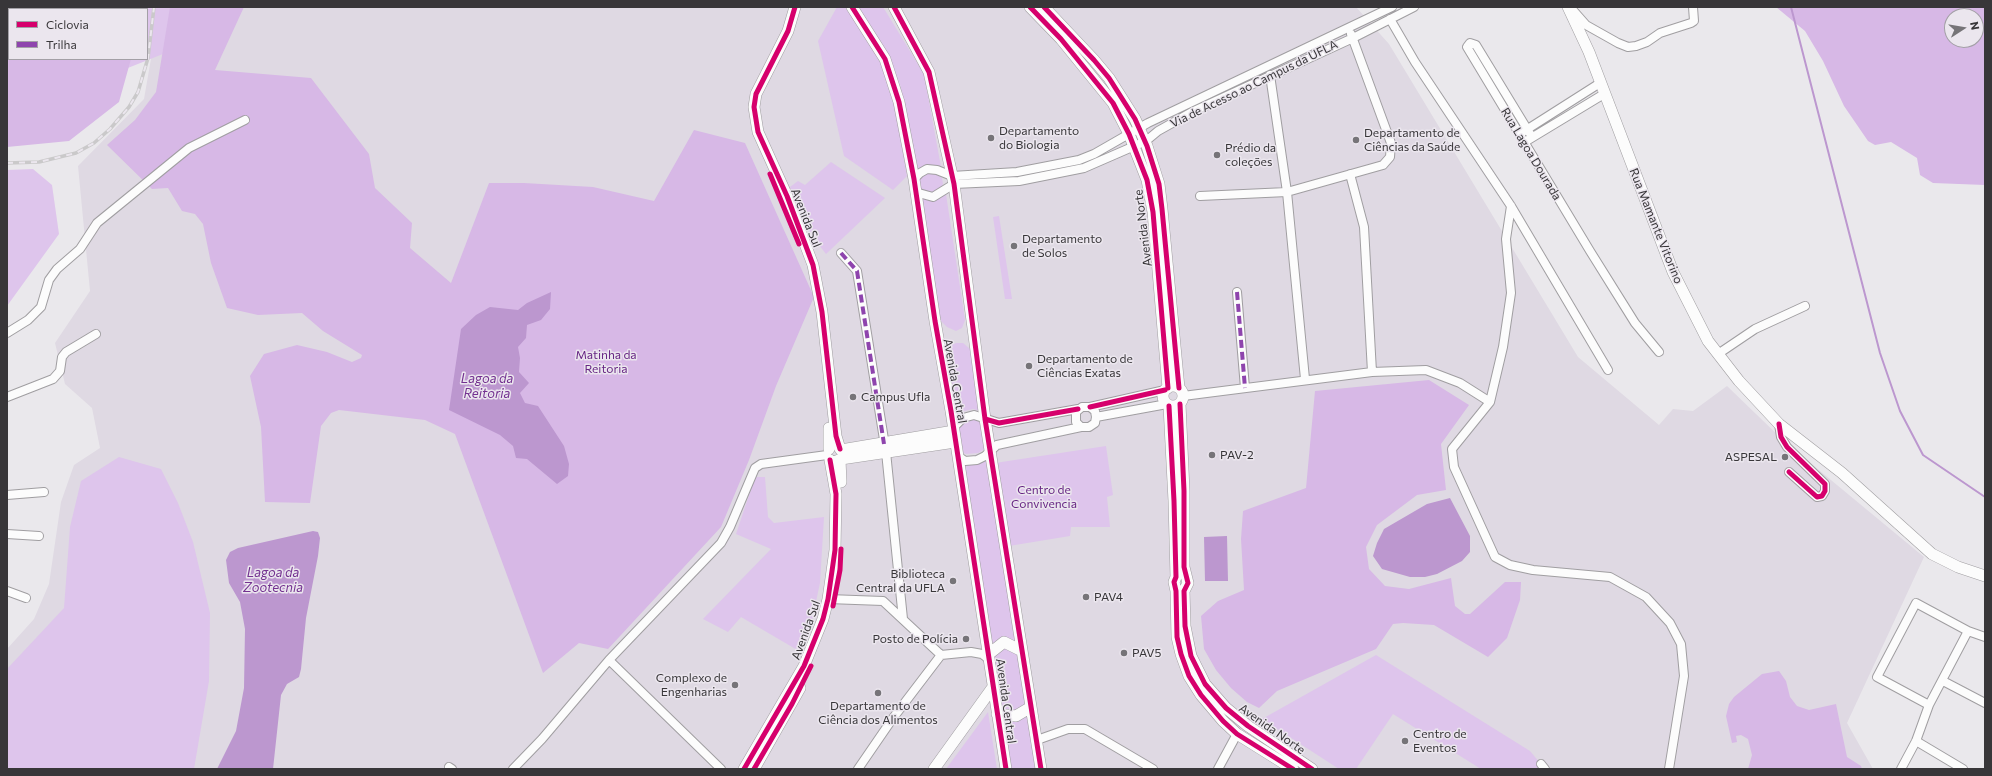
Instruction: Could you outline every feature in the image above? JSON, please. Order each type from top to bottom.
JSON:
[{"type":"street","name":"Avenida Sul","points":[[789,7],[778,37],[752,87],[748,109],[756,143],[798,240],[810,277],[814,297],[828,421],[835,455]]},
{"type":"street","name":"Avenida Sul","points":[[754,769],[810,668],[826,629],[831,599],[835,550],[836,436],[822,312],[813,265],[787,196],[758,132],[754,107],[756,94],[788,31],[795,7]]},
{"type":"street","name":"Avenida Central","points":[[852,7],[885,59],[899,102],[914,179],[990,657],[993,687],[1006,769]]},
{"type":"street","name":"Avenida Central","points":[[894,7],[929,72],[953,180],[985,419],[1041,769]]},
{"type":"street","name":"Avenida Norte","points":[[1030,7],[1087,69],[1113,102],[1129,134],[1147,180],[1153,212],[1173,397]]},
{"type":"street","name":"Avenida Norte","points":[[1044,7],[1094,60],[1123,98],[1146,141],[1159,184],[1162,209],[1173,397],[1180,583],[1185,626],[1191,656],[1205,684],[1240,729],[1293,769]]},
{"type":"street","name":"Via de Acesso ao Campus da UFLA","points":[[953,180],[1017,172],[1080,160],[1094,154],[1140,128],[1392,7]]},
{"type":"street","name":"Via de Acesso ao Campus da UFLA","points":[[953,180],[1019,181],[1084,168],[1146,141],[1158,131],[1192,112],[1352,38],[1414,7]]},
{"type":"street","points":[[1569,7],[1586,25],[1628,47],[1647,42],[1660,33],[1691,23],[1694,21],[1693,7]]},
{"type":"street","name":"Rua Mamante Vitorino","points":[[1569,7],[1589,52],[1673,272],[1708,341],[1739,381],[1779,424],[1842,473],[1932,554],[1958,567],[1985,576]]},
{"type":"street","points":[[1390,19],[1415,62],[1511,206],[1608,370]]},
{"type":"street","points":[[1200,196],[1287,192],[1383,165],[1390,157],[1391,143],[1349,27]]},
{"type":"street","name":"Rua Lagoa Dourada","points":[[1528,129],[1476,45],[1470,43],[1467,47],[1634,323],[1659,352]]},
{"type":"street","points":[[1270,75],[1287,192],[1305,380]]},
{"type":"street","points":[[1519,134],[1600,83]]},
{"type":"street","points":[[1524,142],[1604,94]]},
{"type":"street","points":[[1577,98],[1582,108]]},
{"type":"street","points":[[7,333],[28,320],[41,307],[49,280],[58,269],[80,249],[97,224],[189,148],[245,120]]},
{"type":"street","points":[[1528,129],[1532,137]]},
{"type":"street","points":[[914,179],[927,169],[937,170],[953,180],[934,197],[915,192]]},
{"type":"street","points":[[1350,174],[1364,227],[1372,372]]},
{"type":"street","points":[[1511,206],[1506,239],[1511,292],[1504,347],[1490,402],[1452,449],[1454,467],[1495,558],[1510,565],[1533,570],[1610,577],[1646,597],[1670,623],[1680,644],[1684,676],[1669,769]]},
{"type":"street","points":[[841,253],[857,271],[885,448],[903,618]]},
{"type":"street","points":[[1237,292],[1245,388]]},
{"type":"street","points":[[1718,354],[1755,329],[1805,306]]},
{"type":"street","points":[[7,397],[53,379],[60,371],[62,357],[66,352],[96,334]]},
{"type":"street","points":[[513,769],[542,739],[609,660],[720,543],[730,527],[755,468],[761,464],[885,448],[954,434],[963,418],[974,415],[999,423],[1078,409],[1086,406],[1090,407],[1372,372],[1426,370],[1460,384],[1490,402]]},
{"type":"street","points":[[1096,417],[1173,397]]},
{"type":"street","points":[[958,456],[965,461],[973,461],[985,456],[997,445],[1092,426],[1096,417],[1095,411],[1090,407]]},
{"type":"street","points":[[1078,409],[1075,419],[1082,427]]},
{"type":"street","points":[[1779,424],[1781,437],[1787,447],[1825,484],[1825,491],[1822,496],[1817,496],[1789,472]]},
{"type":"street","points":[[7,495],[44,492]]},
{"type":"street","points":[[7,534],[39,536]]},
{"type":"street","points":[[7,591],[26,598]]},
{"type":"street","name":"Avenida Sul","points":[[744,769],[804,666],[816,640],[831,599]]},
{"type":"street","points":[[831,599],[883,600],[941,655]]},
{"type":"street","points":[[1929,705],[1877,677],[1916,604],[1968,631],[1985,637]]},
{"type":"street","points":[[1901,769],[1916,741],[1929,705],[1968,631]]},
{"type":"street","points":[[858,769],[893,718],[941,655],[971,652],[990,657],[1004,642],[1022,651]]},
{"type":"street","points":[[609,660],[721,769]]},
{"type":"street","points":[[1943,681],[1985,703]]},
{"type":"street","points":[[934,769],[993,687]]},
{"type":"street","points":[[997,714],[1016,716],[1031,707]]},
{"type":"street","points":[[1037,740],[1068,729],[1085,729],[1153,769]]},
{"type":"street","points":[[1218,769],[1240,729]]},
{"type":"street","name":"Avenida Norte","points":[[1240,729],[1312,769]]},
{"type":"street","points":[[1916,741],[1963,769]]},
{"type":"street","points":[[1539,769],[1541,764],[1545,769]]},
{"type":"shaded area","name":"Campus Ufla","points":[[160,7],[1356,7],[1389,44],[1578,357],[1659,425],[1673,409],[1693,411],[1727,386],[1785,442],[1924,557],[1847,723],[1873,769],[7,769],[7,649],[34,619],[49,584],[61,502],[74,465],[100,448],[92,408],[65,384],[55,343],[90,291],[78,166],[144,99]]},
{"type":"green space","points":[[7,7],[193,7],[173,50],[148,60],[148,8],[8,8],[8,60],[148,60],[65,93],[7,139]]},
{"type":"green space","points":[[7,7],[146,7],[8,8],[8,60],[131,60],[119,102],[69,141],[7,147]]},
{"type":"green space","name":"Matinha da Reitoria","points":[[170,7],[244,7],[215,70],[311,78],[369,154],[375,188],[412,223],[410,248],[451,283],[489,183],[524,183],[593,187],[654,201],[694,130],[745,143],[814,297],[776,386],[749,460],[721,527],[608,649],[579,643],[543,673],[455,434],[425,420],[339,410],[331,413],[321,426],[310,503],[265,502],[261,427],[250,376],[264,354],[297,345],[327,352],[352,362],[361,358],[362,355],[323,331],[302,313],[258,315],[227,308],[211,263],[203,224],[195,214],[182,211],[168,188],[152,189],[107,145],[135,120],[156,92]]},
{"type":"green space","points":[[837,7],[845,7],[880,59],[895,103],[907,176],[893,190],[844,156],[818,41]]},
{"type":"green space","points":[[856,7],[883,7],[924,74],[941,167],[926,166],[916,171],[900,84],[884,48]]},
{"type":"green space","points":[[1776,7],[1985,7],[1985,185],[1933,183],[1920,175],[1917,158],[1891,142],[1875,145],[1868,141],[1844,106],[1823,61],[1805,31]]},
{"type":"green space","points":[[831,162],[885,198],[826,254],[803,224],[790,187],[798,181],[805,185]]},
{"type":"green space","points":[[33,169],[52,185],[59,234],[7,306],[7,170]]},
{"type":"green space","points":[[925,173],[936,173],[942,178],[943,184],[940,190],[933,193],[922,191],[918,187],[917,181]]},
{"type":"green space","points":[[946,194],[965,320],[962,328],[956,331],[947,327],[941,321],[920,196],[933,200]]},
{"type":"green space","points":[[999,216],[1012,299],[1005,299],[993,217]]},
{"type":"green space","points":[[956,343],[963,343],[970,349],[972,354],[980,411],[973,409],[964,411],[955,418],[946,355],[948,347]]},
{"type":"green space","points":[[1429,380],[1469,405],[1441,444],[1446,490],[1417,495],[1377,525],[1366,547],[1369,569],[1385,586],[1409,589],[1451,578],[1455,606],[1465,614],[1470,614],[1505,582],[1521,582],[1520,600],[1507,638],[1488,657],[1434,625],[1403,623],[1393,624],[1376,649],[1277,691],[1259,708],[1247,702],[1231,688],[1216,670],[1204,649],[1201,616],[1218,601],[1244,590],[1241,539],[1243,511],[1306,488],[1315,391]]},
{"type":"green space","points":[[977,419],[981,422],[985,449],[978,453],[966,454],[961,451],[957,428],[967,420]]},
{"type":"green space","name":"Centro de Convivencia","points":[[1106,446],[1113,495],[1107,497],[1110,527],[1071,527],[1070,536],[1009,546],[995,463]]},
{"type":"green space","points":[[119,457],[161,469],[178,503],[193,542],[210,613],[209,681],[194,769],[7,769],[7,669],[64,608],[70,527],[81,481]]},
{"type":"green space","points":[[986,458],[1018,645],[991,650],[963,463],[973,465]]},
{"type":"green space","points":[[755,477],[765,477],[768,517],[774,523],[824,517],[820,583],[812,620],[799,651],[741,617],[728,632],[703,619],[771,549],[736,534]]},
{"type":"green space","points":[[1005,644],[1019,652],[1027,705],[1013,713],[999,712],[992,655]]},
{"type":"green space","points":[[1376,655],[1530,751],[1545,769],[1481,769],[1393,714],[1356,769],[1339,769],[1262,719]]},
{"type":"green space","points":[[1779,671],[1786,681],[1790,697],[1797,706],[1809,710],[1836,704],[1847,757],[1861,766],[1862,769],[1748,769],[1752,755],[1748,739],[1741,735],[1736,736],[1737,742],[1732,743],[1726,716],[1729,704],[1734,697],[1762,674]]},
{"type":"green space","points":[[1029,711],[1038,769],[1009,769],[1000,717]]},
{"type":"green space","points":[[988,712],[997,769],[946,769]]},
{"type":"water","name":"Lagoa da Reitoria","points":[[551,292],[550,309],[541,320],[527,325],[526,338],[518,347],[520,358],[519,372],[529,383],[520,393],[525,403],[538,406],[564,446],[569,464],[568,476],[557,484],[527,459],[516,458],[513,446],[500,435],[449,410],[461,329],[476,315],[490,307],[518,310],[527,303]]},
{"type":"water","points":[[1450,498],[1470,536],[1470,552],[1462,561],[1437,574],[1425,577],[1410,577],[1382,569],[1373,556],[1377,543],[1384,529],[1427,504]]},
{"type":"water","name":"Lagoa da Zootecnia","points":[[313,531],[318,532],[320,538],[306,618],[301,669],[299,677],[287,684],[281,695],[273,769],[217,769],[236,731],[244,688],[245,629],[240,602],[229,583],[226,560],[230,552],[238,548]]},
{"type":"water","points":[[1227,536],[1228,581],[1205,581],[1204,537]]},
{"type":"waterway","points":[[1791,7],[1880,353],[1900,411],[1923,455],[1985,497]]},
{"type":"railway","points":[[148,58],[154,7]]},
{"type":"railway","points":[[7,163],[39,162],[76,153],[94,143],[110,129],[129,107],[138,92],[147,60]]},
{"type":"marked path","points":[[841,253],[857,271],[884,444]]},
{"type":"marked path","points":[[1237,292],[1245,388]]},
{"type":"cycle path","points":[[795,7],[788,31],[756,94],[754,107],[758,132],[787,196],[813,265],[822,312],[836,436],[840,449]]},
{"type":"cycle path","points":[[852,7],[885,59],[899,102],[914,179],[1006,769]]},
{"type":"cycle path","points":[[894,7],[929,72],[954,184],[985,419],[1041,769]]},
{"type":"cycle path","points":[[1030,7],[1061,39],[1113,103],[1129,134],[1147,180],[1153,212],[1168,388]]},
{"type":"cycle path","points":[[1044,7],[1109,78],[1135,119],[1147,146],[1159,184],[1179,388]]},
{"type":"cycle path","points":[[770,174],[799,244]]},
{"type":"cycle path","points":[[1090,407],[1165,390]]},
{"type":"cycle path","points":[[1180,404],[1184,491],[1184,567],[1188,583],[1184,591],[1185,626],[1191,656],[1205,684],[1226,708],[1248,726],[1312,769]]},
{"type":"cycle path","points":[[1169,406],[1174,501],[1176,577],[1174,582],[1176,591],[1177,637],[1181,654],[1189,676],[1201,695],[1223,721],[1237,734],[1293,769]]},
{"type":"cycle path","points":[[985,419],[999,423],[1078,409]]},
{"type":"cycle path","points":[[1779,424],[1781,437],[1787,447],[1825,484],[1825,491],[1822,496],[1817,497],[1789,472]]},
{"type":"cycle path","points":[[744,769],[804,666],[823,619],[828,599],[835,550],[836,494],[830,460]]},
{"type":"cycle path","points":[[833,606],[840,570],[841,549]]},
{"type":"cycle path","points":[[754,769],[792,704],[811,666]]},
{"type":"place","name":"Departamento do Biologia","points":[[991,138]]},
{"type":"place","name":"Departamento de Ciências da Saúde","points":[[1356,140]]},
{"type":"place","name":"Prédio da coleções","points":[[1217,155]]},
{"type":"place","name":"Departamento de Solos","points":[[1014,246]]},
{"type":"place","name":"Departamento de Ciências Exatas","points":[[1029,366]]},
{"type":"place","name":"Campus Ufla","points":[[853,397]]},
{"type":"place","name":"PAV-2","points":[[1212,455]]},
{"type":"place","name":"ASPESAL","points":[[1785,457]]},
{"type":"place","name":"Biblioteca Central da UFLA","points":[[953,581]]},
{"type":"place","name":"PAV4","points":[[1086,597]]},
{"type":"place","name":"Posto de Polícia","points":[[966,639]]},
{"type":"place","name":"PAV5","points":[[1124,653]]},
{"type":"place","name":"Complexo de Engenharias","points":[[735,685]]},
{"type":"place","name":"Departamento de Ciência dos Alimentos","points":[[878,693]]},
{"type":"place","name":"Centro de Eventos","points":[[1405,741]]}]
